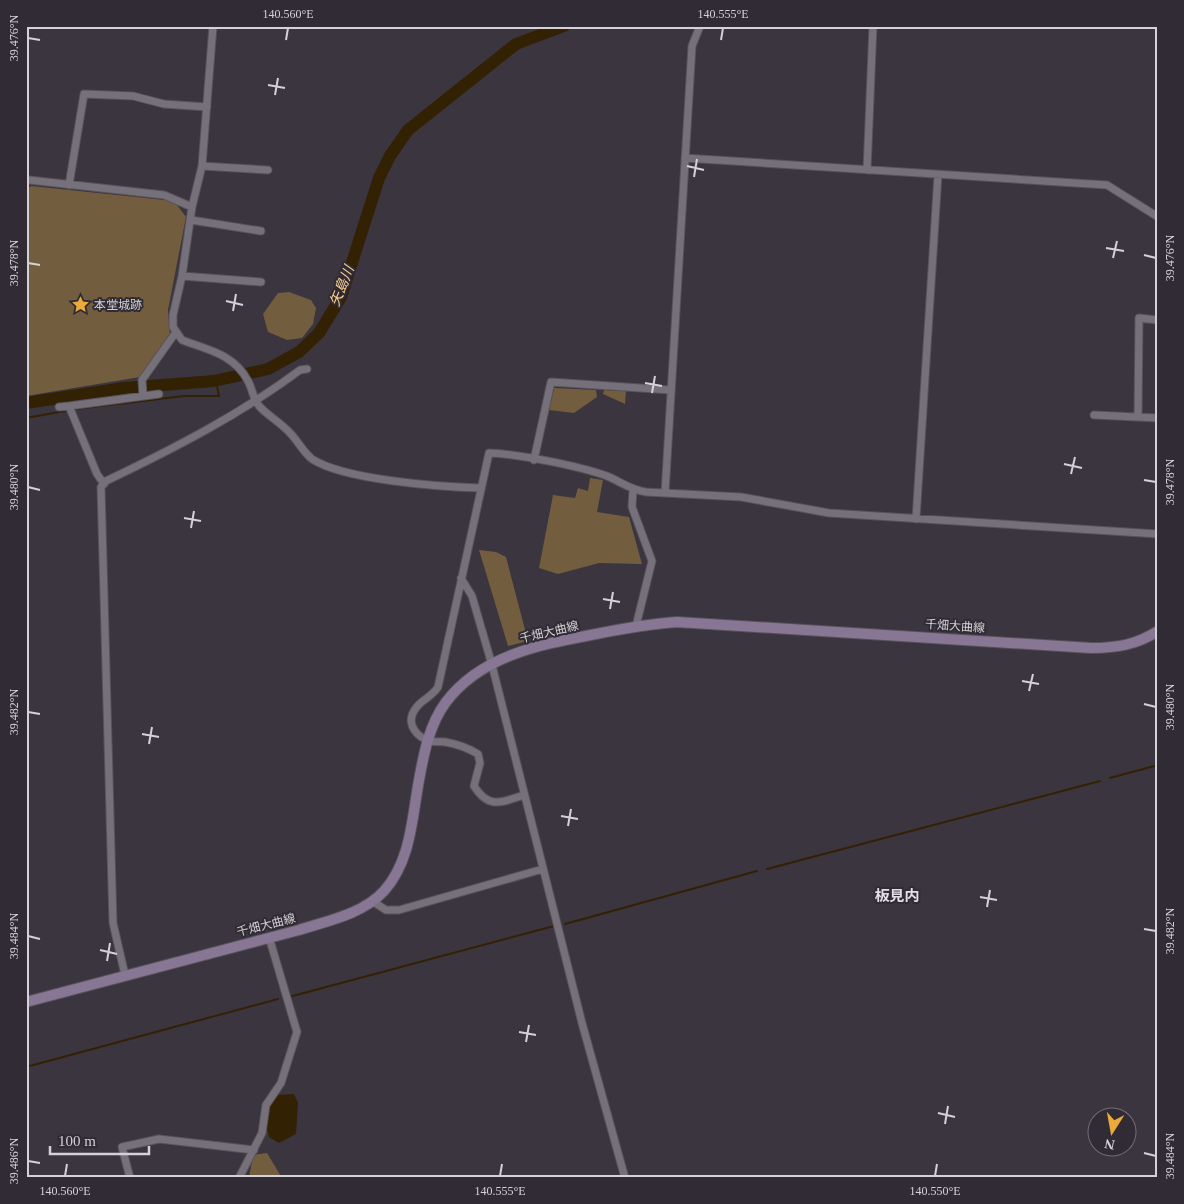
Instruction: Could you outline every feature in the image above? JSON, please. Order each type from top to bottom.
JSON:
[{"type":"main road","name":"千畑大曲線","points":[[26,1002],[336,918],[372,901],[392,880],[404,857],[411,832],[427,741],[433,725],[447,702],[466,682],[492,665],[540,645],[636,626],[677,622],[1092,648],[1127,645],[1144,640],[1158,631]]},
{"type":"street","points":[[213,26],[202,166],[192,207],[182,276],[173,315],[176,332],[182,340],[226,356],[242,371],[256,402],[289,432],[312,458],[338,470],[449,487],[481,488]]},
{"type":"street","points":[[665,493],[692,46],[700,26]]},
{"type":"street","points":[[867,170],[873,26]]},
{"type":"street","points":[[69,185],[84,94],[133,96],[164,104],[207,107]]},
{"type":"street","points":[[685,158],[1107,185],[1158,217]]},
{"type":"street","points":[[202,166],[268,170]]},
{"type":"street","points":[[916,519],[938,175]]},
{"type":"street","points":[[28,180],[164,195],[192,207]]},
{"type":"street","points":[[191,220],[261,231]]},
{"type":"street","points":[[182,276],[261,282]]},
{"type":"street","points":[[1138,417],[1139,318],[1158,320]]},
{"type":"street","points":[[143,396],[142,382],[176,332]]},
{"type":"street","points":[[125,975],[113,923],[103,532],[100,491],[104,484],[171,450],[256,402],[300,370],[306,370]]},
{"type":"street","points":[[534,460],[551,382],[670,390]]},
{"type":"street","points":[[59,407],[159,394]]},
{"type":"street","points":[[69,406],[97,474],[104,484]]},
{"type":"street","points":[[1094,415],[1158,418]]},
{"type":"street","points":[[524,795],[497,804],[479,794],[474,786],[480,764],[478,754],[459,746],[427,741],[414,731],[411,716],[416,708],[432,696],[438,686],[489,453],[534,460],[607,476],[633,490],[741,497],[829,513],[1158,534]]},
{"type":"street","points":[[633,490],[632,507],[652,561],[636,626]]},
{"type":"street","points":[[461,578],[472,596],[492,665],[582,1023],[625,1178]]},
{"type":"street","points":[[372,901],[386,910],[399,910],[543,869]]},
{"type":"street","points":[[239,1178],[262,1133],[266,1105],[282,1083],[297,1032],[269,937]]},
{"type":"street","points":[[130,1178],[122,1147],[159,1139],[254,1150]]},
{"type":"shaded area","points":[[31,186],[174,201],[186,217],[168,310],[170,335],[140,377],[26,396],[26,190]]},
{"type":"shaded area","points":[[289,292],[311,300],[316,308],[313,324],[302,338],[287,340],[268,332],[263,314],[278,293]]},
{"type":"shaded area","points":[[554,388],[596,390],[597,397],[574,413],[549,410]]},
{"type":"shaded area","points":[[604,390],[626,391],[625,404],[603,394]]},
{"type":"shaded area","points":[[590,478],[603,480],[597,512],[629,517],[642,564],[599,563],[558,574],[539,568],[553,495],[575,498],[578,488],[588,491]]},
{"type":"shaded area","points":[[479,550],[496,552],[506,557],[528,641],[508,646]]},
{"type":"shaded area","points":[[294,1094],[298,1103],[296,1134],[279,1143],[269,1137],[266,1124],[270,1100],[277,1095]]},
{"type":"shaded area","points":[[267,1153],[282,1178],[249,1178],[253,1155]]},
{"type":"waterway","name":"矢島川","points":[[26,403],[124,388],[214,381],[268,369],[299,352],[319,333],[341,297],[379,178],[390,156],[408,130],[516,44],[564,26]]},
{"type":"waterway","points":[[76,409],[184,396],[219,396],[214,381]]},
{"type":"waterway","points":[[26,418],[65,411]]},
{"type":"waterway","points":[[1110,778],[1158,765]]},
{"type":"waterway","points":[[767,869],[1100,781]]},
{"type":"waterway","points":[[565,924],[757,871]]},
{"type":"waterway","points":[[289,997],[554,926]]},
{"type":"waterway","points":[[26,1067],[278,999]]},
{"type":"place","name":"本堂城跡","points":[[80,305]]},
{"type":"district","name":"板見内","points":[[897,896]]}]
